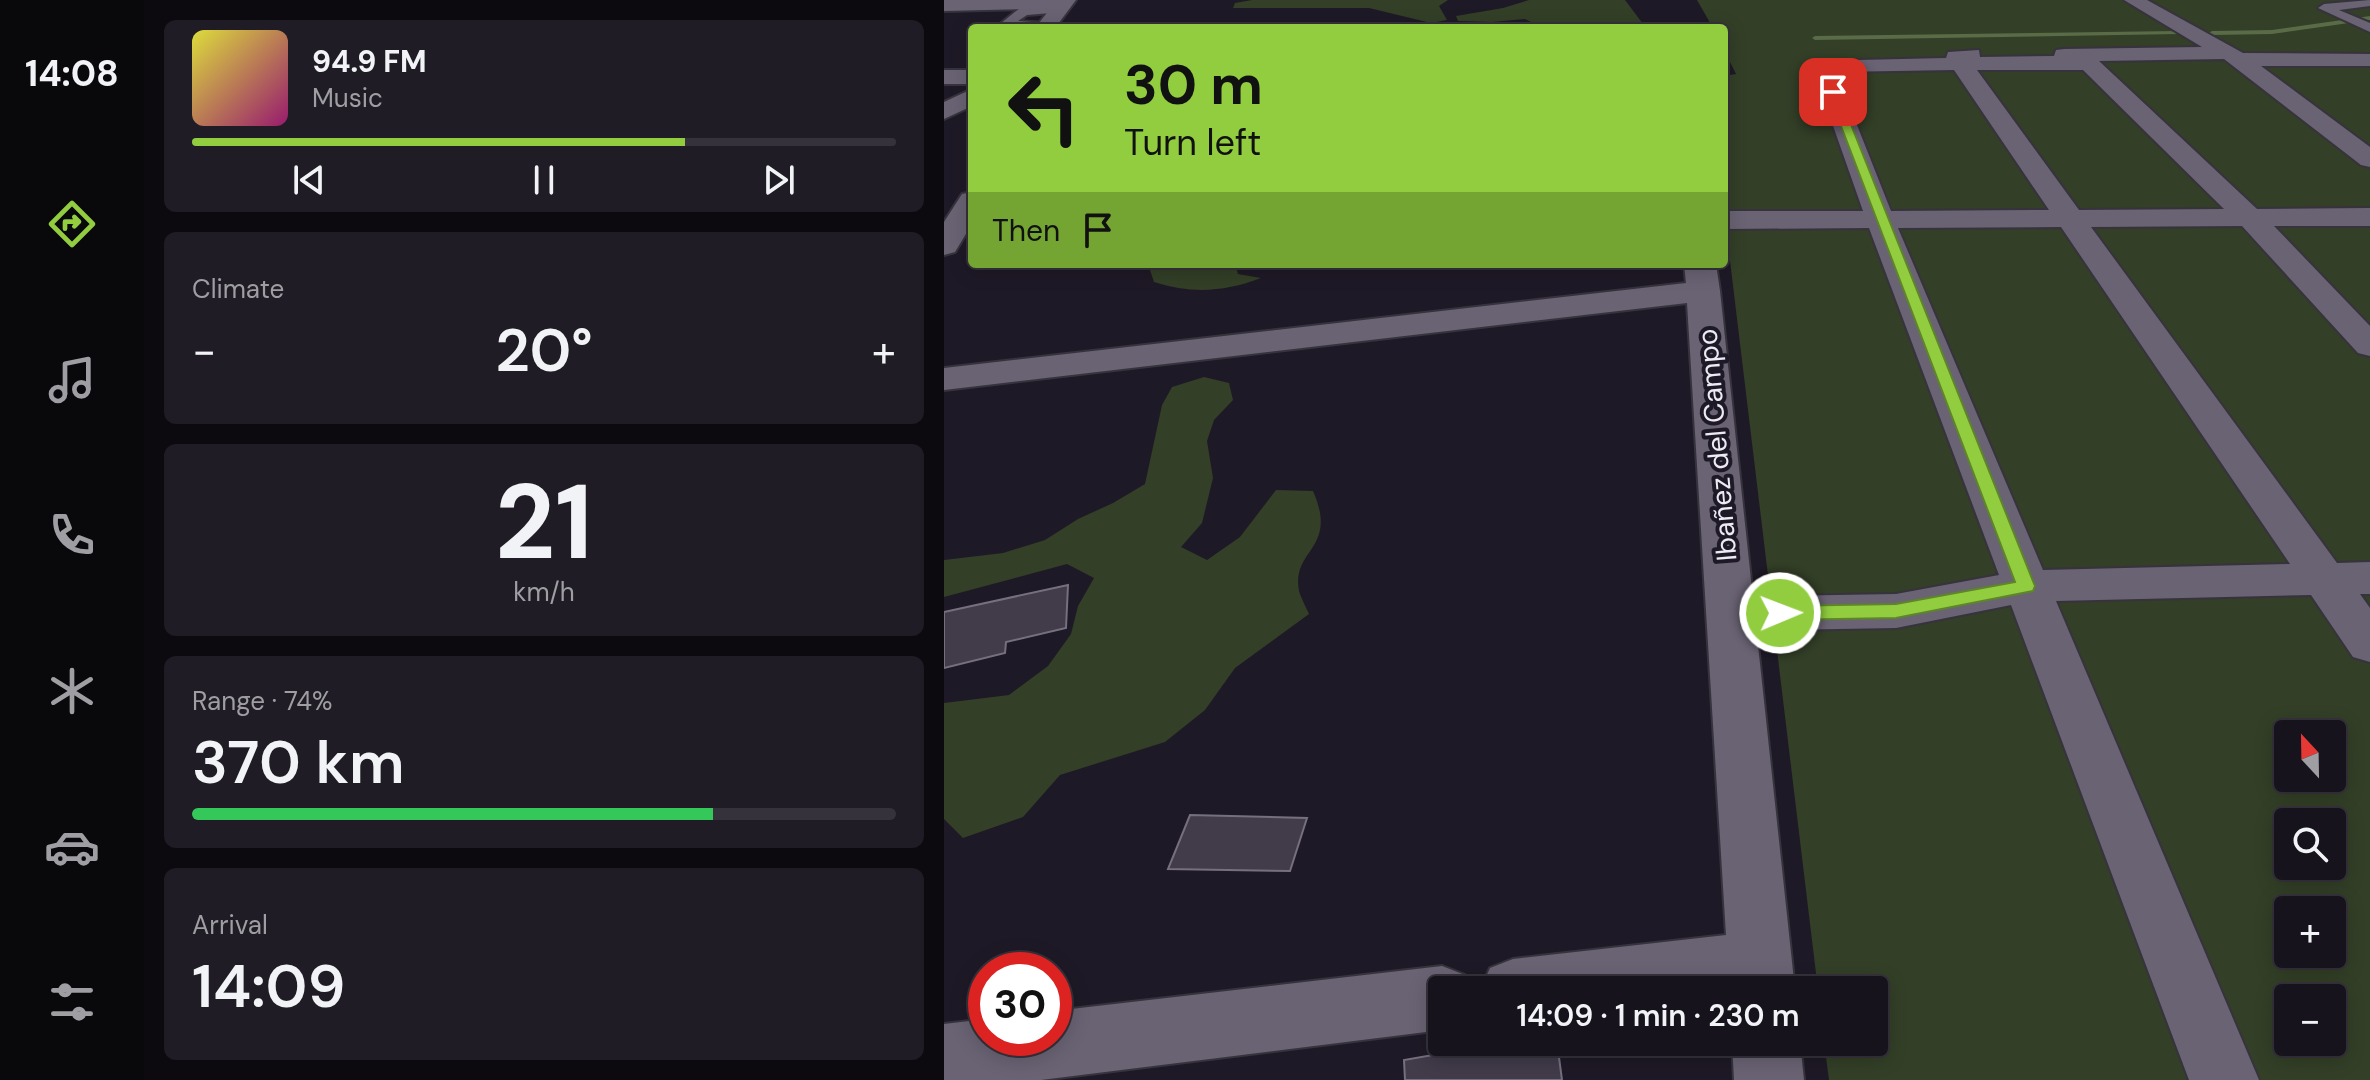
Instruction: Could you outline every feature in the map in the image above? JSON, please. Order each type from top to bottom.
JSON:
[{"type":"street","points":[[2133,0],[2233,56],[2370,159]]},
{"type":"street","points":[[944,5],[1064,4]]},
{"type":"street","points":[[1047,24],[1064,4]]},
{"type":"street","points":[[2370,57],[1956,57],[2370,644]]},
{"type":"street","points":[[2224,1080],[1880,219],[1823,66],[2079,62],[2091,65],[2250,218],[2370,346]]},
{"type":"street","points":[[944,77],[968,77]]},
{"type":"street","points":[[944,112],[968,98]]},
{"type":"street","points":[[944,246],[968,207]]},
{"type":"street","points":[[1728,220],[2370,217]]},
{"type":"street","points":[[944,379],[1702,278]]},
{"type":"street","name":"Ibañez del Campo","points":[[1702,278],[1760,975]]},
{"type":"street","points":[[1780,613],[1896,611],[2026,586],[2370,578]]},
{"type":"street","points":[[944,1058],[1428,1000]]},
{"type":"street","points":[[1767,1056],[1769,1080]]},
{"type":"lane","points":[[2361,0],[2366,3],[2324,8],[2370,28]]},
{"type":"lane","points":[[1006,24],[1024,11],[1064,4]]},
{"type":"green space","points":[[1252,0],[1448,0],[1439,6],[1447,20],[1431,23],[1369,8],[1233,8],[1235,3]]},
{"type":"green space","points":[[1529,0],[1625,0],[1643,24],[1535,24],[1525,19],[1458,21],[1456,16]]},
{"type":"green space","points":[[1697,0],[2370,0],[2370,1080],[1829,1080],[1826,1056],[1888,1056],[1888,976],[1816,976],[1728,244],[1728,75],[1736,74],[1728,58],[1728,24],[1711,24]]},
{"type":"green space","points":[[1149,268],[1236,268],[1238,274],[1261,278],[1208,290],[1154,282]]},
{"type":"green space","points":[[1204,377],[1229,383],[1233,400],[1214,420],[1207,441],[1213,478],[1202,523],[1181,547],[1207,560],[1240,537],[1276,490],[1313,491],[1320,510],[1321,525],[1298,577],[1299,591],[1309,614],[1235,668],[1205,710],[1165,742],[1060,775],[1023,817],[963,838],[944,819],[944,703],[1009,695],[1048,666],[1071,634],[1078,606],[1094,578],[1067,564],[944,597],[944,560],[1003,553],[1045,540],[1145,484],[1162,405],[1172,387]]},
{"type":"building","points":[[1068,585],[1066,628],[1006,642],[1005,653],[944,668],[944,612]]},
{"type":"building","points":[[1190,815],[1307,818],[1290,871],[1168,869]]},
{"type":"building","points":[[1428,1056],[1559,1056],[1562,1080],[1405,1080],[1404,1060]]},
{"type":"waterway","points":[[2212,33],[2272,32],[2370,18]]},
{"type":"waterway","points":[[1815,38],[2177,33]]},
{"type":"route","points":[[1780,613],[1896,611],[2026,586],[1880,219],[1833,92]]}]
